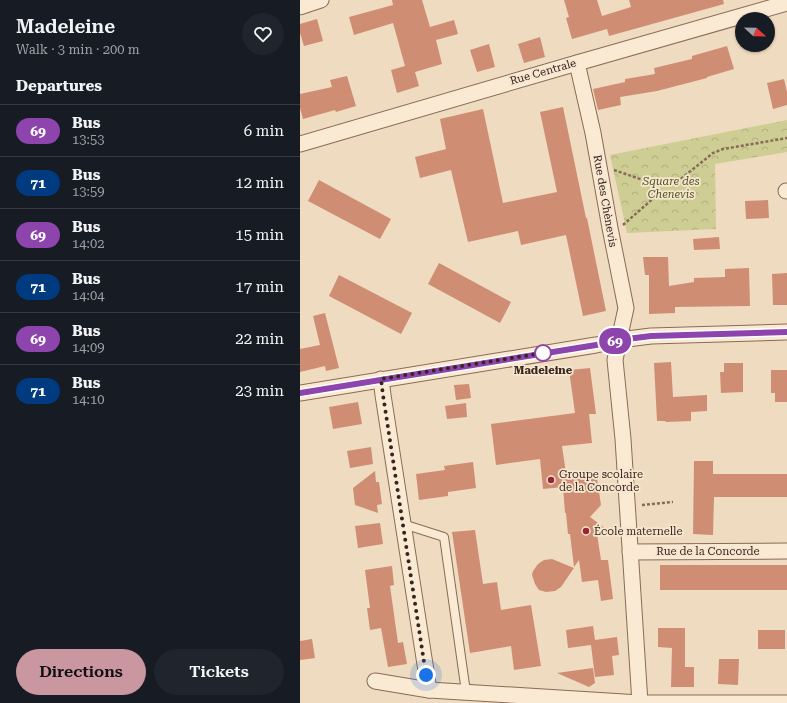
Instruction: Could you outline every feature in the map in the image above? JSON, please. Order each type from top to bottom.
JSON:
[{"type":"street","points":[[300,7],[322,0]]},
{"type":"street","name":"Rue Centrale","points":[[300,144],[787,2]]},
{"type":"street","name":"Rue des Chènevis","points":[[577,62],[593,133],[626,308],[619,340]]},
{"type":"street","points":[[300,393],[619,340],[651,336],[787,332]]},
{"type":"street","points":[[619,340],[615,360],[623,439],[640,703]]},
{"type":"street","points":[[381,379],[429,690]]},
{"type":"street","name":"Rue de la Concorde","points":[[630,552],[787,551]]},
{"type":"street","points":[[375,681],[429,690],[640,703],[787,703]]},
{"type":"lane","points":[[403,524],[444,538],[466,692]]},
{"type":"path","points":[[677,182],[713,153],[723,149],[787,138]]},
{"type":"path","points":[[600,171],[613,170],[652,183]]},
{"type":"path","points":[[610,228],[624,224],[656,196]]},
{"type":"path","points":[[627,506],[673,502]]},
{"type":"green space","name":"Square des Chenevis","points":[[787,120],[787,152],[715,164],[716,229],[627,233],[610,155]]},
{"type":"building","points":[[392,0],[422,0],[430,27],[454,20],[458,34],[436,40],[442,64],[415,72],[419,86],[397,93],[391,70],[405,66],[393,23],[354,35],[349,17],[393,5]]},
{"type":"building","points":[[564,0],[597,0],[602,16],[631,7],[629,0],[723,0],[724,4],[609,36],[607,29],[572,39],[566,18],[569,17]]},
{"type":"building","points":[[317,19],[323,41],[304,46],[300,33],[300,24]]},
{"type":"building","points":[[540,37],[545,57],[524,63],[518,44]]},
{"type":"building","points":[[489,44],[495,67],[477,72],[470,50]]},
{"type":"building","points":[[727,46],[734,69],[707,78],[657,91],[620,97],[621,105],[598,110],[593,89],[625,82],[625,79],[655,74],[654,68],[692,59],[692,56]]},
{"type":"building","points":[[347,76],[356,106],[303,119],[300,108],[300,94],[332,87],[330,80]]},
{"type":"building","points":[[784,79],[787,92],[787,105],[773,109],[767,83]]},
{"type":"building","points":[[563,107],[606,311],[583,316],[566,235],[521,245],[518,231],[468,242],[451,170],[420,178],[415,157],[446,149],[440,119],[483,109],[503,203],[557,192],[540,112]]},
{"type":"building","points":[[319,180],[391,219],[380,239],[308,201]]},
{"type":"building","points":[[768,200],[769,218],[746,219],[745,201]]},
{"type":"building","points":[[719,237],[720,249],[694,250],[693,239]]},
{"type":"building","points":[[643,257],[668,257],[669,286],[694,282],[694,278],[725,277],[725,269],[749,268],[750,306],[675,307],[675,313],[649,314],[649,275],[645,275]]},
{"type":"building","points":[[439,263],[511,302],[500,323],[428,284]]},
{"type":"building","points":[[787,273],[787,305],[773,305],[772,274]]},
{"type":"building","points":[[339,275],[412,313],[401,334],[329,296]]},
{"type":"building","points":[[325,313],[339,368],[326,371],[325,366],[300,372],[300,349],[320,345],[313,316]]},
{"type":"building","points":[[671,362],[673,397],[707,395],[707,411],[691,412],[691,421],[657,421],[654,363]]},
{"type":"building","points":[[724,363],[743,363],[743,392],[721,393],[720,372],[724,372]]},
{"type":"building","points":[[590,368],[596,414],[589,414],[592,443],[562,446],[566,473],[588,470],[589,473],[596,472],[601,505],[590,517],[610,532],[597,534],[601,560],[608,560],[613,599],[601,601],[598,580],[582,582],[579,560],[574,567],[570,534],[568,534],[565,513],[563,487],[543,489],[540,459],[496,465],[491,424],[575,413],[569,370]]},
{"type":"building","points":[[771,370],[787,370],[787,402],[775,402],[775,393],[771,393]]},
{"type":"building","points":[[469,384],[471,398],[456,400],[454,385]]},
{"type":"building","points":[[358,402],[362,424],[333,429],[329,407]]},
{"type":"building","points":[[466,403],[467,417],[447,419],[445,406]]},
{"type":"building","points":[[371,447],[373,464],[350,468],[347,451]]},
{"type":"building","points":[[694,461],[713,461],[713,474],[787,474],[787,497],[714,497],[713,535],[693,534]]},
{"type":"building","points":[[473,462],[476,488],[448,492],[448,496],[419,500],[416,474],[445,470],[444,466]]},
{"type":"building","points":[[375,471],[376,482],[379,482],[382,504],[377,505],[378,513],[355,505],[353,488]]},
{"type":"building","points":[[380,523],[383,544],[358,548],[355,526]]},
{"type":"building","points":[[475,530],[483,584],[497,582],[501,610],[531,605],[541,666],[514,670],[511,646],[470,653],[452,532]]},
{"type":"building","points":[[552,559],[574,568],[561,587],[555,591],[546,592],[539,590],[532,575],[533,571],[538,564],[544,560]]},
{"type":"building","points":[[660,565],[787,565],[787,590],[660,590]]},
{"type":"building","points":[[392,566],[394,585],[390,586],[398,643],[403,642],[407,664],[388,667],[381,628],[370,630],[367,608],[370,608],[365,570]]},
{"type":"building","points":[[593,626],[595,640],[617,637],[619,655],[612,656],[614,675],[595,677],[591,645],[568,648],[566,630]]},
{"type":"building","points":[[658,628],[685,628],[685,667],[694,667],[694,687],[671,687],[672,648],[658,647]]},
{"type":"building","points":[[758,630],[785,630],[785,649],[758,649]]},
{"type":"building","points":[[312,639],[315,658],[300,660],[300,641]]},
{"type":"building","points":[[719,659],[739,659],[738,685],[718,684]]},
{"type":"building","points":[[593,668],[595,683],[589,687],[557,673]]},
{"type":"bus line","name":"69","points":[[300,393],[619,340],[651,336],[787,332]]},
{"type":"place","name":"Madeleine","points":[[543,353]]},
{"type":"place","name":"Groupe scolaire de la Concorde","points":[[551,480]]},
{"type":"place","name":"École maternelle","points":[[586,531]]},
{"type":"route","points":[[426,675],[381,379],[543,353]]}]
